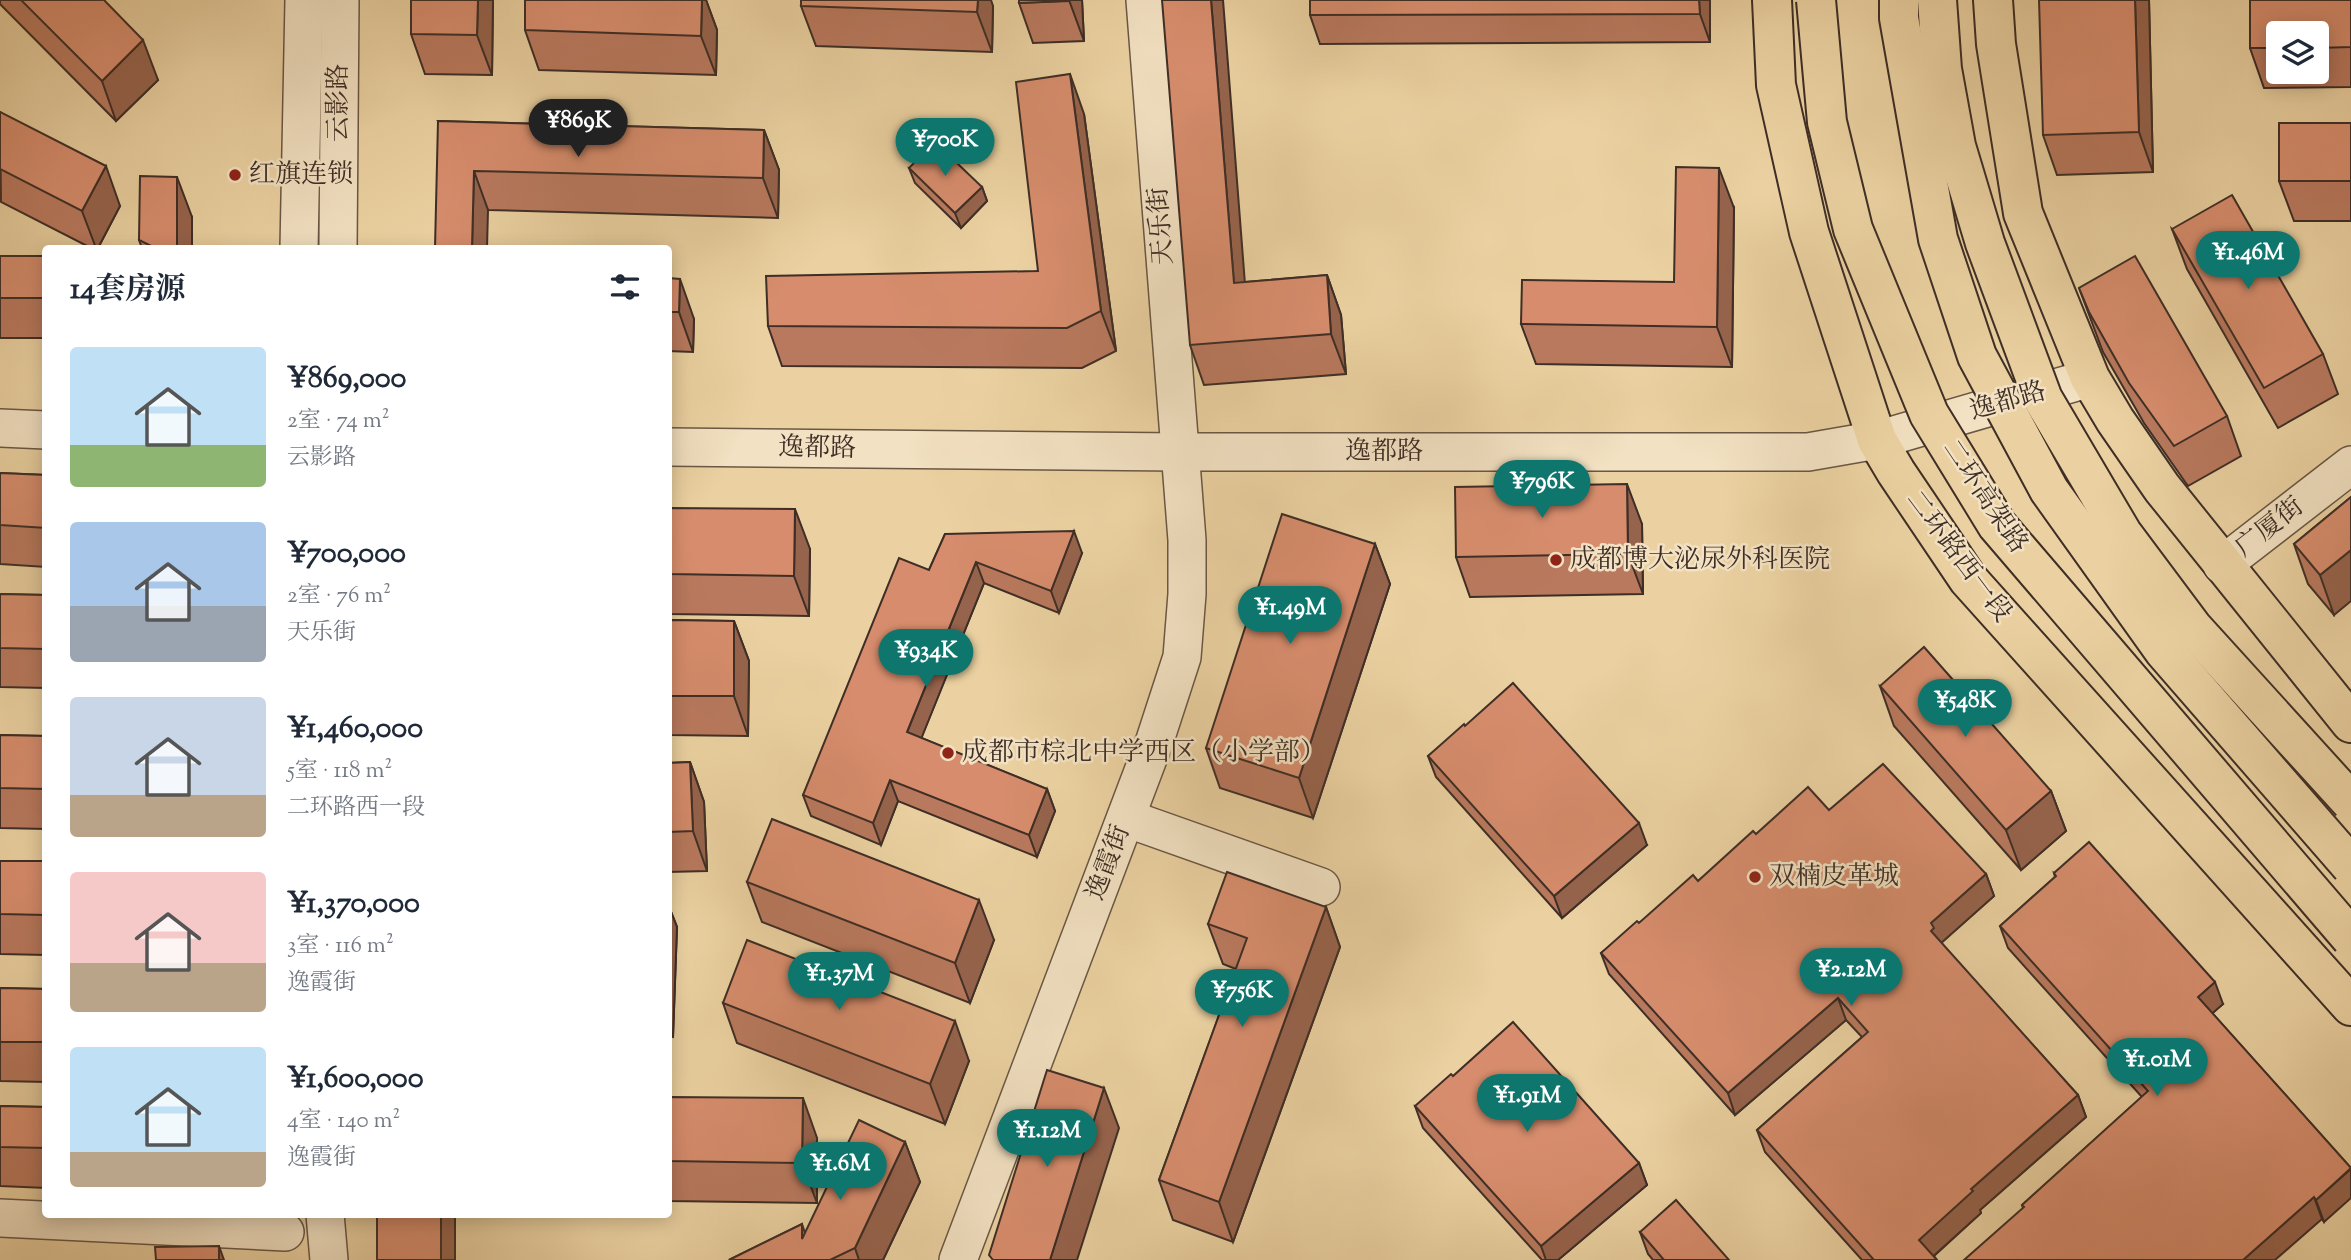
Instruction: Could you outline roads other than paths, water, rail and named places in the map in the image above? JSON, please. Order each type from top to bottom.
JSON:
[{"type":"main road","name":"二环路西一段","points":[[1772,0],[1776,85],[1809,232],[1877,440],[1968,579],[2351,1006]]},
{"type":"main road","name":"二环高架路","points":[[1816,0],[1827,122],[1853,229],[1929,414],[1997,525],[2351,939]]},
{"type":"main road","points":[[1899,0],[1899,18],[1938,239],[1977,356],[2049,490],[2164,651],[2351,866]]},
{"type":"main road","points":[[1937,0],[1942,69],[1956,146],[1985,243],[2043,399],[2122,533],[2193,628],[2351,802]]},
{"type":"main road","points":[[1993,0],[1996,44],[2023,213],[2090,378],[2162,488],[2351,723]]},
{"type":"street","points":[[299,245],[304,0]]},
{"type":"street","name":"云影路","points":[[338,245],[340,0]]},
{"type":"street","name":"天乐街","points":[[1145,0],[1180,452]]},
{"type":"street","name":"逸都路","points":[[672,447],[1180,452],[1808,452],[1877,440],[2090,378]]},
{"type":"street","points":[[0,428],[42,430]]},
{"type":"street","name":"逸霞街","points":[[958,1260],[1126,818],[1182,657],[1187,594],[1187,540],[1180,452]]},
{"type":"street","name":"广厦街","points":[[2222,565],[2351,465]]},
{"type":"street","points":[[1126,818],[1321,887]]},
{"type":"street","points":[[0,1218],[286,1236]]},
{"type":"street","points":[[325,1218],[329,1260]]},
{"type":"place","name":"红旗连锁","points":[[235,175]]},
{"type":"place","name":"成都博大泌尿外科医院","points":[[1556,560]]},
{"type":"place","name":"成都市棕北中学西区（小学部）","points":[[948,753]]},
{"type":"place","name":"双楠皮革城","points":[[1755,877]]}]
